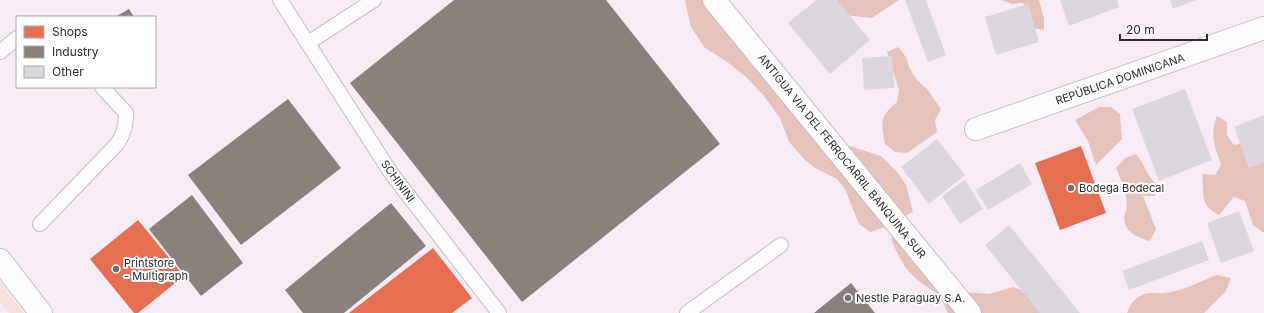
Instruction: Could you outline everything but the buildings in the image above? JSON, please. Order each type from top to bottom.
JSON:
[{"type":"main road","name":"ANTIGUA VIA DEL FERROCARRIL BANQUINA SUR","points":[[714,0],[970,313]]},
{"type":"main road","name":"REPÚBLICA DOMINICANA","points":[[976,129],[1264,28]]},
{"type":"main road","points":[[0,260],[41,313]]},
{"type":"lane","name":"SCHININI","points":[[280,0],[390,172],[499,313]]},
{"type":"lane","points":[[308,43],[374,0]]},
{"type":"lane","points":[[0,52],[16,39]]},
{"type":"lane","points":[[40,224],[117,144],[124,134],[126,113],[103,88]]},
{"type":"lane","points":[[687,313],[781,245]]},
{"type":"shaded area","points":[[686,0],[726,0],[843,144],[881,156],[898,173],[906,185],[913,212],[876,231],[870,232],[859,224],[845,189],[837,179],[815,168],[805,160],[789,142],[780,118],[764,96],[746,77],[726,61],[705,48],[691,27],[685,2]]},
{"type":"shaded area","points":[[830,0],[899,0],[872,18],[842,15]]},
{"type":"shaded area","points":[[1001,0],[1039,0],[1044,18],[1044,30],[1033,28],[1023,3],[1012,4]]},
{"type":"shaded area","points":[[898,47],[906,57],[910,69],[917,80],[927,89],[941,109],[935,120],[937,132],[907,153],[895,152],[885,144],[882,125],[884,116],[897,102],[899,90],[887,52]]},
{"type":"shaded area","points":[[1099,107],[1111,107],[1120,114],[1122,139],[1096,165],[1088,141],[1075,120]]},
{"type":"shaded area","points":[[1217,116],[1227,122],[1227,135],[1234,145],[1264,137],[1264,233],[1253,225],[1245,201],[1234,197],[1219,215],[1212,211],[1205,202],[1202,174],[1215,175],[1221,165],[1213,135],[1213,129]]},
{"type":"shaded area","points":[[1136,154],[1157,185],[1155,196],[1143,196],[1156,229],[1150,241],[1133,234],[1127,228],[1124,218],[1127,208],[1127,201],[1122,182],[1116,168],[1125,158]]},
{"type":"shaded area","points":[[903,236],[964,292],[989,294],[1013,287],[1025,291],[1042,313],[948,313],[941,299],[934,291],[914,277],[906,269],[900,259],[891,238]]},
{"type":"shaded area","points":[[1216,275],[1231,278],[1226,291],[1204,313],[1127,313],[1133,301],[1143,294],[1177,291]]},
{"type":"shaded area","points":[[0,282],[24,313],[9,313],[0,302]]},
{"type":"place","name":"Bodega Bodecal","points":[[1071,188]]},
{"type":"place","name":"Printstore - Multigraph","points":[[116,269]]},
{"type":"place","name":"Nestle Paraguay S.A.","points":[[848,298]]}]
